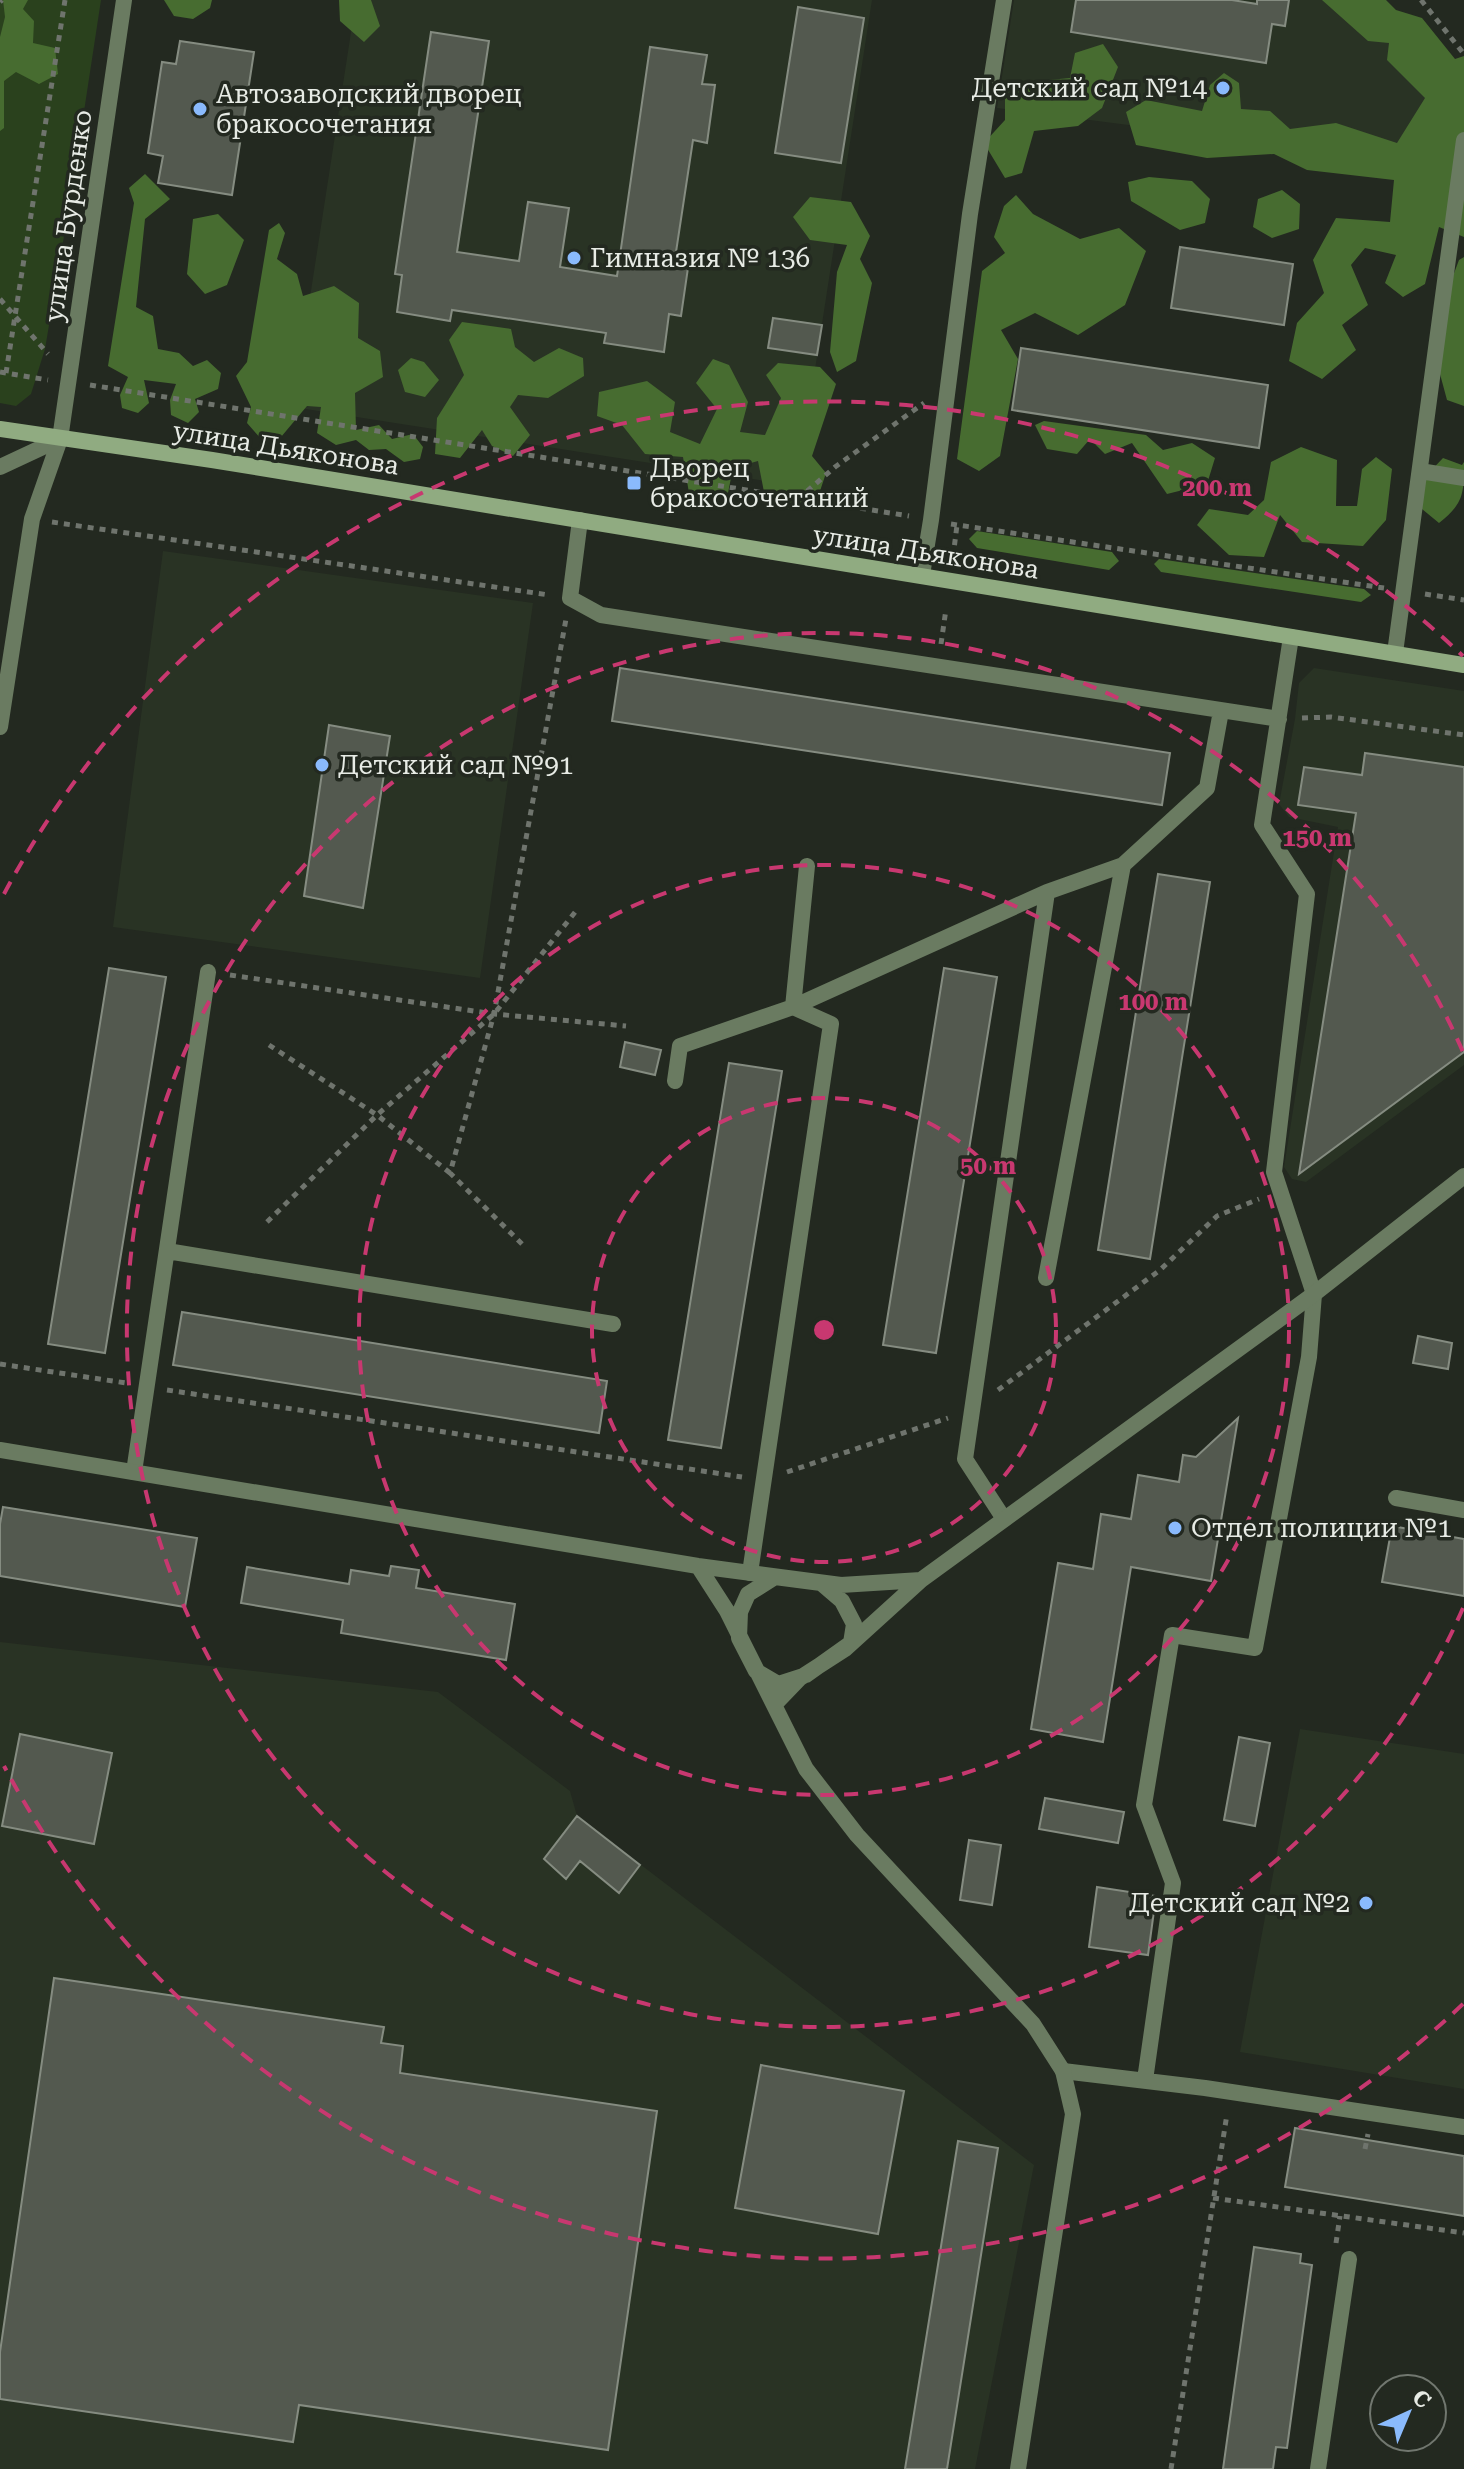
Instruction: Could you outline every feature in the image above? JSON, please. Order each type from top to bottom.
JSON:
[{"type":"main road","name":"улица Дьяконова","points":[[0,429],[212,460],[1464,665]]},
{"type":"street","name":"улица Бурденко","points":[[0,727],[2,698],[32,519],[60,439],[124,0]]},
{"type":"street","points":[[922,575],[970,214],[1004,0]]},
{"type":"street","points":[[1395,653],[1464,140]]},
{"type":"street","points":[[0,467],[60,439]]},
{"type":"street","points":[[1420,471],[1464,478]]},
{"type":"street","points":[[580,520],[570,598],[601,615],[1279,719]]},
{"type":"street","points":[[1145,2080],[1173,1883],[1144,1805],[1172,1635],[1255,1648],[1309,1357],[1314,1294],[1274,1172],[1307,894],[1262,825],[1291,637]]},
{"type":"street","points":[[675,1081],[680,1046],[793,1007],[1047,892],[1123,865],[1207,788],[1221,711]]},
{"type":"street","points":[[1046,1278],[1123,865]]},
{"type":"street","points":[[793,1007],[807,866]]},
{"type":"street","points":[[1004,1519],[965,1459],[1047,892]]},
{"type":"street","points":[[134,1472],[208,972]]},
{"type":"street","points":[[750,1573],[831,1024],[793,1007]]},
{"type":"street","points":[[775,1704],[806,1675],[851,1643],[921,1580],[1314,1294],[1464,1176]]},
{"type":"street","points":[[167,1251],[613,1324]]},
{"type":"street","points":[[0,1450],[775,1577],[841,1585],[921,1580]]},
{"type":"street","points":[[1396,1498],[1464,1510]]},
{"type":"street","points":[[698,1566],[727,1611],[806,1769],[857,1835],[1033,2024],[1063,2071],[1073,2114],[1018,2469]]},
{"type":"street","points":[[739,1638],[740,1612],[748,1594],[775,1577]]},
{"type":"street","points":[[821,1583],[842,1601],[854,1624],[851,1643]]},
{"type":"street","points":[[756,1671],[778,1684],[806,1675]]},
{"type":"street","points":[[1063,2071],[1145,2080],[1464,2127]]},
{"type":"street","points":[[1318,2469],[1349,2259]]},
{"type":"path","points":[[65,0],[16,316],[3,373],[68,385]]},
{"type":"path","points":[[1421,0],[1464,54]]},
{"type":"path","points":[[0,299],[45,349],[68,385]]},
{"type":"path","points":[[88,385],[957,525],[1464,600]]},
{"type":"path","points":[[797,499],[890,426],[946,389]]},
{"type":"path","points":[[32,519],[570,598],[494,1014],[450,1173]]},
{"type":"path","points":[[953,557],[957,525]]},
{"type":"path","points":[[938,667],[946,609]]},
{"type":"path","points":[[1279,719],[1331,717],[1464,735]]},
{"type":"path","points":[[267,1222],[377,1115],[494,1014],[576,911]]},
{"type":"path","points":[[208,972],[494,1014],[626,1026]]},
{"type":"path","points":[[269,1045],[377,1115],[450,1173],[522,1244]]},
{"type":"path","points":[[0,1364],[764,1480],[972,1409],[1160,1270],[1217,1216],[1280,1191]]},
{"type":"path","points":[[1171,2469],[1230,2092]]},
{"type":"path","points":[[1213,2198],[1464,2233]]},
{"type":"shaded area","name":"Гимназия № 136","points":[[356,0],[872,0],[797,486],[293,407]]},
{"type":"shaded area","name":"Детский сад №14","points":[[1014,0],[1377,0],[1450,67],[1431,164],[997,108]]},
{"type":"shaded area","name":"Детский сад №91","points":[[163,551],[533,603],[480,978],[113,927]]},
{"type":"shaded area","points":[[1314,668],[1464,691],[1464,1065],[1306,1182],[1292,1179],[1284,1167],[1338,827],[1289,817],[1279,804],[1299,683]]},
{"type":"shaded area","points":[[0,1642],[438,1692],[570,1791],[577,1816],[1034,2165],[975,2469],[0,2469]]},
{"type":"shaded area","name":"Детский сад №2","points":[[1300,1729],[1464,1754],[1464,2089],[1240,2052]]},
{"type":"green space","points":[[0,0],[101,0],[45,349],[31,394],[16,406],[0,403]]},
{"type":"green space","points":[[3,0],[28,0],[23,9],[34,21],[33,43],[55,48],[58,74],[39,84],[16,72],[4,81],[4,128],[0,131],[0,37],[5,17]]},
{"type":"green space","points":[[164,0],[212,0],[210,8],[193,19],[174,16]]},
{"type":"green space","points":[[339,0],[371,0],[380,26],[364,42],[340,21]]},
{"type":"green space","points":[[1322,0],[1386,0],[1396,10],[1422,18],[1455,59],[1464,56],[1464,237],[1439,227],[1425,284],[1403,297],[1385,283],[1396,255],[1365,248],[1351,265],[1368,305],[1342,325],[1356,350],[1322,379],[1289,361],[1297,323],[1324,293],[1313,260],[1336,218],[1390,222],[1394,180],[1307,170],[1274,154],[1207,158],[1136,145],[1126,112],[1146,100],[1202,111],[1210,85],[1224,73],[1239,83],[1241,109],[1270,111],[1290,129],[1336,123],[1397,143],[1425,98],[1387,60],[1389,43],[1368,41]]},
{"type":"green space","points":[[1103,44],[1118,67],[1102,108],[1078,126],[1034,131],[1022,173],[1005,178],[984,143],[1005,120],[1005,84],[1070,78],[1075,53]]},
{"type":"green space","points":[[145,174],[170,199],[145,219],[136,307],[153,316],[158,349],[179,353],[193,366],[207,360],[221,373],[218,389],[195,399],[199,412],[188,423],[171,415],[170,400],[176,384],[144,380],[149,403],[138,413],[122,408],[120,395],[128,377],[108,366],[134,203],[129,188]]},
{"type":"green space","points":[[1149,177],[1192,181],[1210,199],[1205,223],[1180,230],[1131,201],[1128,182]]},
{"type":"green space","points":[[1282,190],[1300,204],[1299,229],[1272,238],[1253,227],[1258,199]]},
{"type":"green space","points":[[1016,195],[1033,214],[1080,239],[1119,228],[1146,251],[1125,305],[1078,335],[1035,313],[1001,330],[1018,359],[1000,456],[979,471],[957,459],[982,271],[1005,253],[994,237],[1004,206]]},
{"type":"green space","points":[[810,197],[851,202],[870,236],[860,259],[872,283],[856,361],[837,372],[830,352],[837,272],[847,245],[810,240],[793,217]]},
{"type":"green space","points":[[218,214],[244,240],[227,285],[205,294],[187,274],[193,219]]},
{"type":"green space","points":[[279,223],[285,233],[277,259],[297,274],[303,296],[334,286],[359,303],[358,338],[380,351],[383,377],[355,393],[356,430],[379,425],[392,439],[413,434],[423,447],[420,459],[404,462],[386,449],[369,450],[356,440],[336,445],[317,433],[321,407],[307,406],[281,437],[262,440],[247,423],[251,407],[236,376],[247,362],[269,230]]},
{"type":"green space","points":[[1464,257],[1464,406],[1447,400],[1430,337],[1459,260]]},
{"type":"green space","points":[[462,322],[511,329],[515,347],[534,362],[559,348],[583,358],[584,376],[548,398],[518,395],[510,407],[530,435],[513,456],[492,446],[482,430],[460,458],[435,454],[437,418],[464,375],[449,340]]},
{"type":"green space","points":[[411,358],[424,362],[439,380],[425,397],[405,392],[398,370]]},
{"type":"green space","points":[[713,359],[729,365],[748,402],[740,432],[765,435],[781,398],[766,375],[778,363],[820,367],[836,384],[812,456],[826,473],[814,509],[780,508],[764,492],[758,461],[733,468],[727,498],[689,493],[683,457],[645,454],[622,425],[597,416],[599,392],[647,381],[675,402],[670,432],[700,444],[717,409],[696,383]]},
{"type":"green space","points":[[1044,421],[1146,435],[1163,450],[1192,443],[1215,458],[1207,484],[1167,494],[1132,443],[1105,454],[1090,439],[1077,454],[1047,449],[1035,425]]},
{"type":"green space","points":[[1301,447],[1337,460],[1336,506],[1357,506],[1362,469],[1376,457],[1392,469],[1386,520],[1363,546],[1302,542],[1280,515],[1264,557],[1229,555],[1197,525],[1209,509],[1248,515],[1264,500],[1271,462]]},
{"type":"green space","points":[[1443,458],[1462,465],[1464,462],[1464,482],[1458,503],[1439,523],[1422,509],[1423,479]]},
{"type":"green space","points":[[977,531],[1112,552],[1119,561],[1109,570],[977,548],[969,539]]},
{"type":"green space","points":[[1159,559],[1364,589],[1371,595],[1361,602],[1161,572],[1154,564]]},
{"type":"building","points":[[1076,0],[1232,0],[1257,4],[1257,0],[1289,0],[1285,26],[1272,24],[1266,63],[1071,32]]},
{"type":"building","points":[[798,7],[864,18],[841,163],[775,153]]},
{"type":"building","points":[[431,32],[489,41],[457,252],[519,261],[528,202],[569,208],[560,267],[617,276],[650,47],[707,55],[702,84],[715,85],[707,143],[693,140],[676,252],[690,254],[681,316],[669,314],[664,352],[604,343],[606,333],[452,310],[450,321],[397,312],[402,275],[395,274]]},
{"type":"building","name":"Автозаводский дворец бракосочетания","points":[[180,41],[254,52],[232,195],[158,183],[163,156],[148,153],[162,62],[176,64]]},
{"type":"building","points":[[1180,247],[1293,264],[1284,325],[1171,308]]},
{"type":"building","points":[[773,318],[822,325],[817,355],[768,348]]},
{"type":"building","points":[[1021,348],[1268,385],[1259,448],[1012,410]]},
{"type":"building","points":[[620,668],[1170,753],[1162,805],[612,721]]},
{"type":"building","points":[[329,725],[390,736],[363,908],[304,896]]},
{"type":"building","points":[[1365,753],[1464,767],[1464,1052],[1299,1174],[1356,813],[1298,805],[1304,767],[1362,775]]},
{"type":"building","points":[[1158,874],[1210,882],[1150,1259],[1098,1250]]},
{"type":"building","points":[[109,968],[166,977],[105,1353],[48,1344]]},
{"type":"building","points":[[944,968],[997,977],[936,1353],[883,1345]]},
{"type":"building","points":[[625,1042],[661,1050],[655,1075],[620,1067]]},
{"type":"building","points":[[729,1063],[782,1071],[721,1448],[668,1440]]},
{"type":"building","points":[[182,1312],[607,1381],[599,1433],[173,1365]]},
{"type":"building","points":[[1418,1336],[1452,1343],[1448,1369],[1413,1363]]},
{"type":"building","points":[[1238,1418],[1211,1581],[1131,1567],[1103,1742],[1031,1729],[1058,1563],[1093,1569],[1101,1514],[1131,1519],[1138,1475],[1179,1482],[1183,1455],[1196,1457]]},
{"type":"building","points":[[3,1507],[197,1538],[185,1607],[0,1576]]},
{"type":"building","points":[[1392,1526],[1464,1539],[1464,1596],[1382,1582]]},
{"type":"building","points":[[391,1566],[419,1570],[416,1588],[515,1604],[506,1660],[341,1633],[343,1620],[241,1603],[247,1567],[349,1584],[351,1570],[389,1576]]},
{"type":"building","points":[[20,1734],[112,1753],[94,1844],[2,1826]]},
{"type":"building","points":[[1239,1737],[1270,1743],[1255,1826],[1224,1820]]},
{"type":"building","points":[[1045,1798],[1124,1812],[1118,1843],[1039,1829]]},
{"type":"building","points":[[577,1816],[640,1865],[619,1893],[580,1861],[566,1879],[544,1859]]},
{"type":"building","points":[[969,1840],[1001,1845],[992,1905],[960,1900]]},
{"type":"building","points":[[1097,1887],[1156,1896],[1148,1955],[1089,1947]]},
{"type":"building","points":[[54,1978],[384,2027],[381,2043],[403,2046],[400,2073],[657,2111],[608,2450],[299,2405],[293,2442],[0,2399],[0,2352]]},
{"type":"building","points":[[761,2065],[904,2091],[878,2234],[735,2208]]},
{"type":"building","points":[[1295,2128],[1464,2156],[1464,2216],[1285,2187]]},
{"type":"building","points":[[958,2141],[998,2148],[947,2469],[905,2469]]},
{"type":"building","points":[[1254,2247],[1301,2254],[1300,2263],[1312,2265],[1287,2448],[1276,2447],[1273,2469],[1223,2469]]},
{"type":"place","name":"Детский сад №14","points":[[1223,88]]},
{"type":"place","name":"Автозаводский дворец бракосочетания","points":[[200,109]]},
{"type":"place","name":"Гимназия № 136","points":[[574,258]]},
{"type":"place","name":"Дворец бракосочетаний","points":[[634,483]]},
{"type":"place","name":"Детский сад №91","points":[[322,765]]},
{"type":"place","name":"Отдел полиции №1","points":[[1175,1528]]},
{"type":"place","name":"Детский сад №2","points":[[1366,1903]]}]
